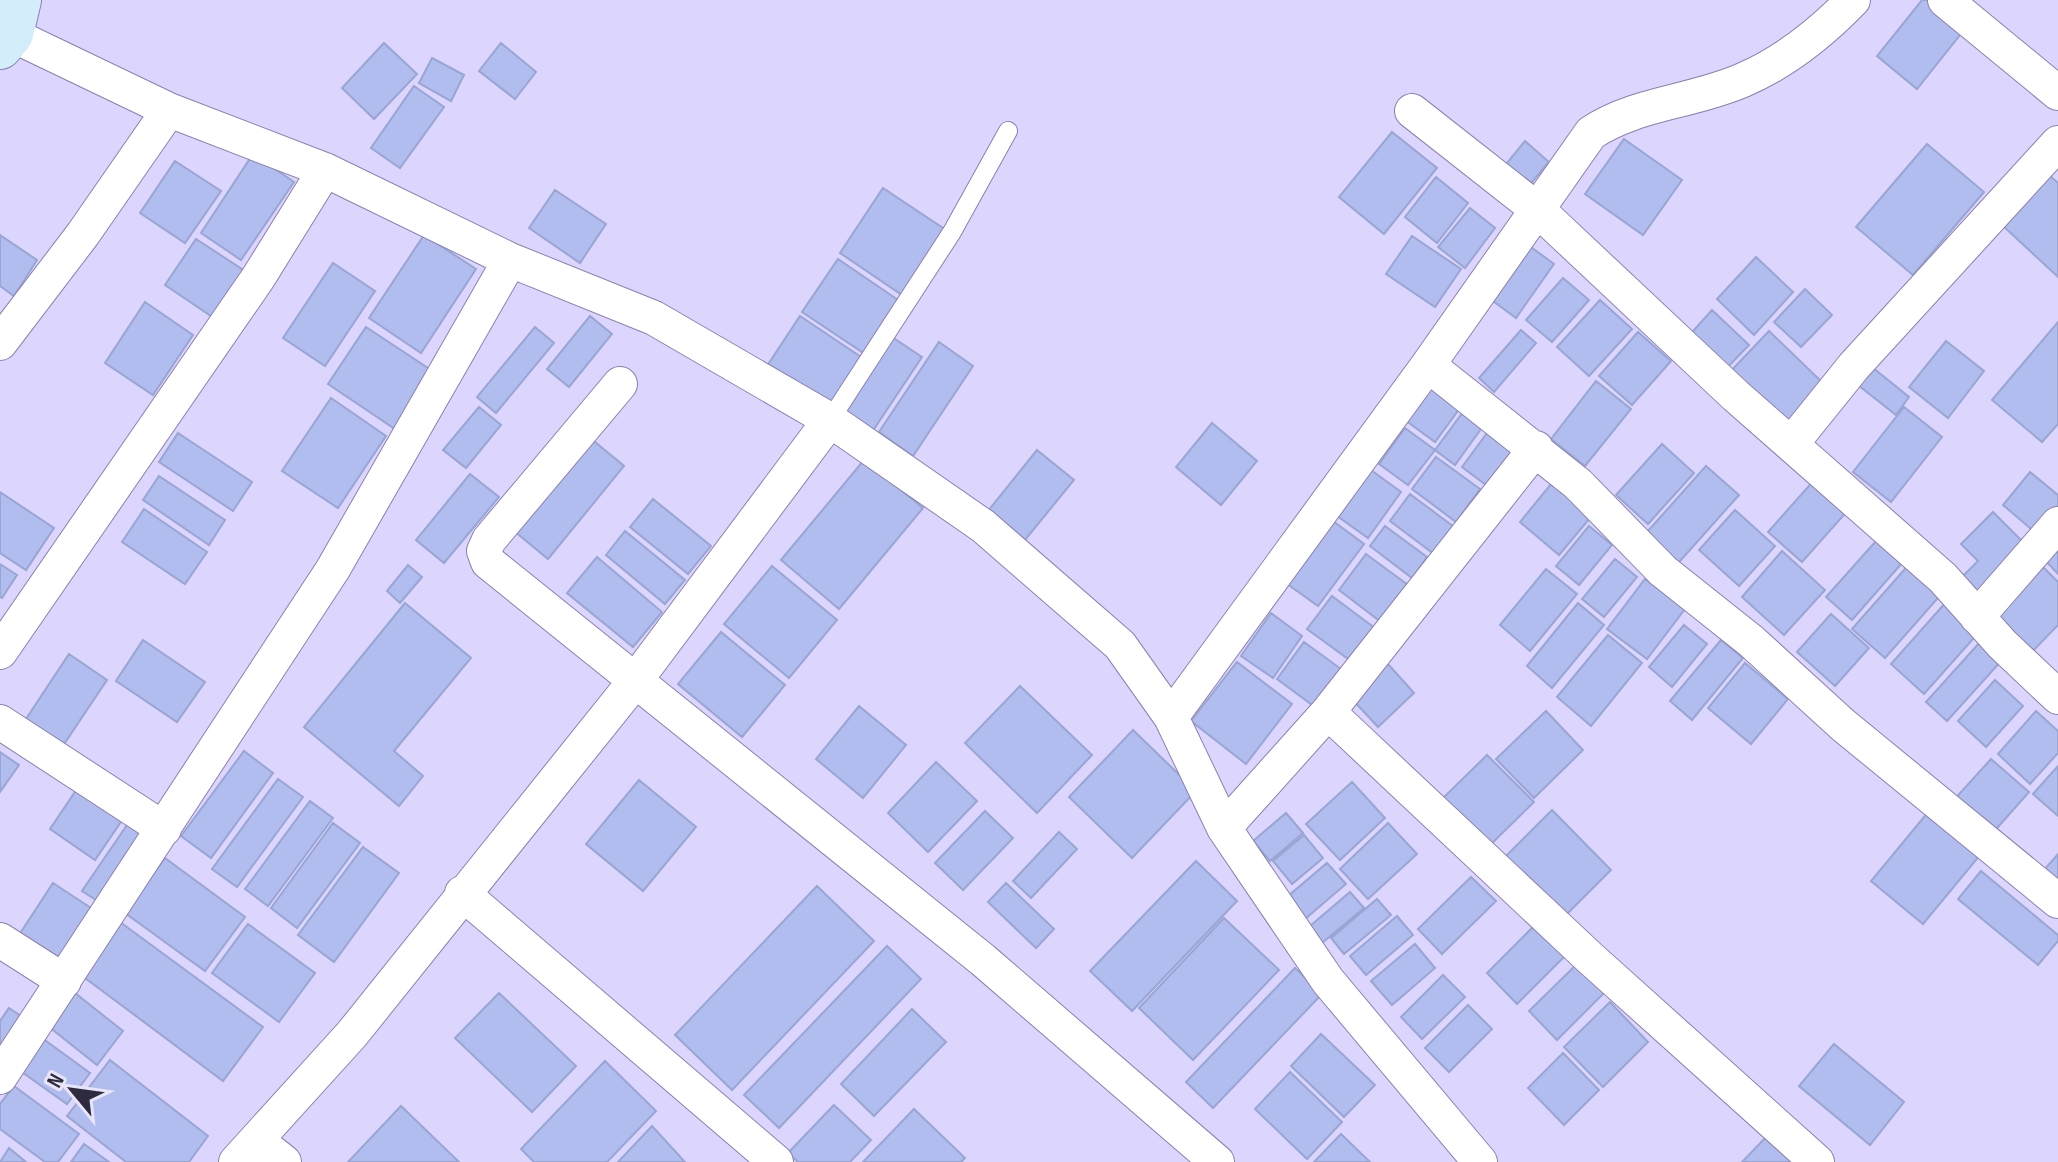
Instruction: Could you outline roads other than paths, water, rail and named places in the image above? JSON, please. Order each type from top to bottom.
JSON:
[{"type":"street","points":[[1171,717],[1428,365],[1591,133],[1613,119],[1743,80],[1817,37],[1853,0]]},
{"type":"street","points":[[1945,0],[2058,93]]},
{"type":"street","points":[[7,27],[169,110],[325,170],[510,260],[654,318],[830,420],[983,526],[1120,645],[1171,717],[1224,828],[1328,981],[1480,1162]]},
{"type":"street","points":[[0,343],[83,234],[169,110]]},
{"type":"street","points":[[1412,111],[1538,210],[1736,396],[1943,578],[1977,617],[2058,697]]},
{"type":"street","points":[[1792,443],[1854,366],[2058,143]]},
{"type":"street","points":[[0,652],[258,278],[325,170]]},
{"type":"street","points":[[0,1077],[333,569],[510,260]]},
{"type":"street","points":[[1428,365],[1536,448],[1578,484],[1663,571],[1751,641],[1843,725],[2058,901]]},
{"type":"street","points":[[620,384],[489,540],[484,551],[488,562],[983,960],[1217,1162]]},
{"type":"street","points":[[284,1162],[246,1151],[352,1034],[635,681],[830,420]]},
{"type":"street","points":[[1224,828],[1328,712],[1536,448]]},
{"type":"street","points":[[1977,617],[2058,524]]},
{"type":"street","points":[[1328,712],[1589,957],[1817,1162]]},
{"type":"street","points":[[0,722],[164,829]]},
{"type":"street","points":[[462,893],[776,1162]]},
{"type":"street","points":[[0,940],[64,981]]},
{"type":"lane","points":[[830,420],[952,232],[1008,131]]}]
